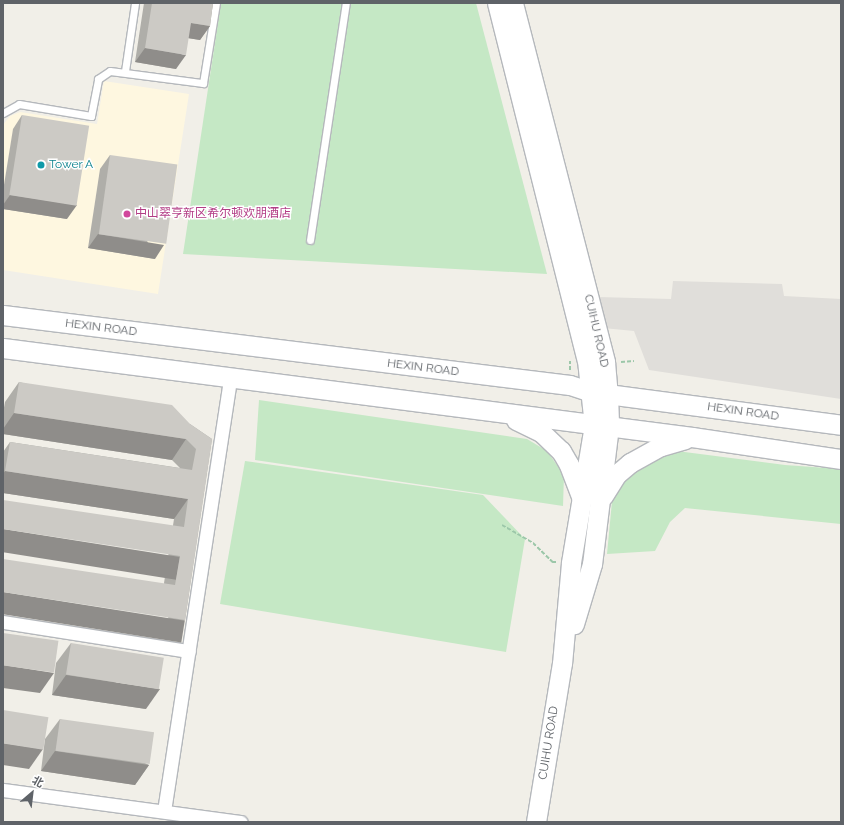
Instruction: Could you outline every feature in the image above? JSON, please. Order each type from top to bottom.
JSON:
[{"type":"street","name":"CUIHU ROAD","points":[[497,3],[587,360],[600,393]]},
{"type":"street","name":"CUIHU ROAD","points":[[513,3],[605,362],[600,393],[601,426],[591,500],[592,564],[562,663]]},
{"type":"street","name":"HEXIN ROAD","points":[[3,315],[570,385],[600,393],[841,425]]},
{"type":"street","points":[[3,348],[692,437],[841,459]]},
{"type":"street","points":[[164,812],[230,378]]},
{"type":"street","points":[[498,412],[541,432],[554,444],[591,500],[616,474],[630,463],[661,446],[692,437]]},
{"type":"street","name":"CUIHU ROAD","points":[[536,822],[562,663],[571,563],[591,500]]},
{"type":"street","points":[[3,622],[189,651]]},
{"type":"street","points":[[3,790],[241,822]]},
{"type":"lane","points":[[125,71],[135,3]]},
{"type":"lane","points":[[3,113],[19,104],[91,116],[98,79],[110,71],[125,71],[203,83],[216,3]]},
{"type":"lane","points":[[310,240],[346,3]]},
{"type":"path","points":[[502,525],[533,542],[553,562],[571,563]]},
{"type":"shaded area","points":[[104,81],[189,94],[158,294],[3,270],[3,125],[10,116],[20,112],[97,124]]},
{"type":"shaded area","points":[[673,281],[782,284],[784,296],[841,299],[841,399],[649,370],[634,331],[603,328],[598,297],[671,299]]},
{"type":"green space","points":[[221,3],[476,3],[547,274],[183,254]]},
{"type":"green space","points":[[259,400],[527,439],[547,451],[564,475],[563,506],[255,460]]},
{"type":"green space","points":[[669,450],[785,465],[841,469],[841,524],[685,508],[670,522],[655,551],[607,554],[613,491],[624,473]]},
{"type":"green space","points":[[245,461],[483,495],[525,539],[506,652],[220,604]]},
{"type":"building","points":[[152,3],[213,3],[210,26],[191,23],[186,55],[145,48]]},
{"type":"building","name":"Tower A","points":[[22,115],[89,126],[76,206],[9,195]]},
{"type":"building","points":[[110,155],[177,164],[166,244],[99,234]]},
{"type":"building","points":[[19,382],[172,405],[190,424],[212,439],[185,620],[3,592],[3,559],[175,585],[180,556],[3,529],[3,500],[184,527],[188,499],[5,471],[10,442],[192,470],[196,449],[186,439],[14,413]]},
{"type":"building","points":[[3,633],[58,641],[54,672],[3,665]]},
{"type":"building","points":[[71,643],[164,658],[159,689],[66,675]]},
{"type":"building","points":[[3,710],[48,717],[43,750],[3,743]]},
{"type":"building","points":[[60,719],[154,732],[150,764],[56,751]]},
{"type":"place","name":"Tower A","points":[[41,165]]},
{"type":"place","name":"中山翠亨新区希尔顿欢朋酒店","points":[[127,214]]}]
